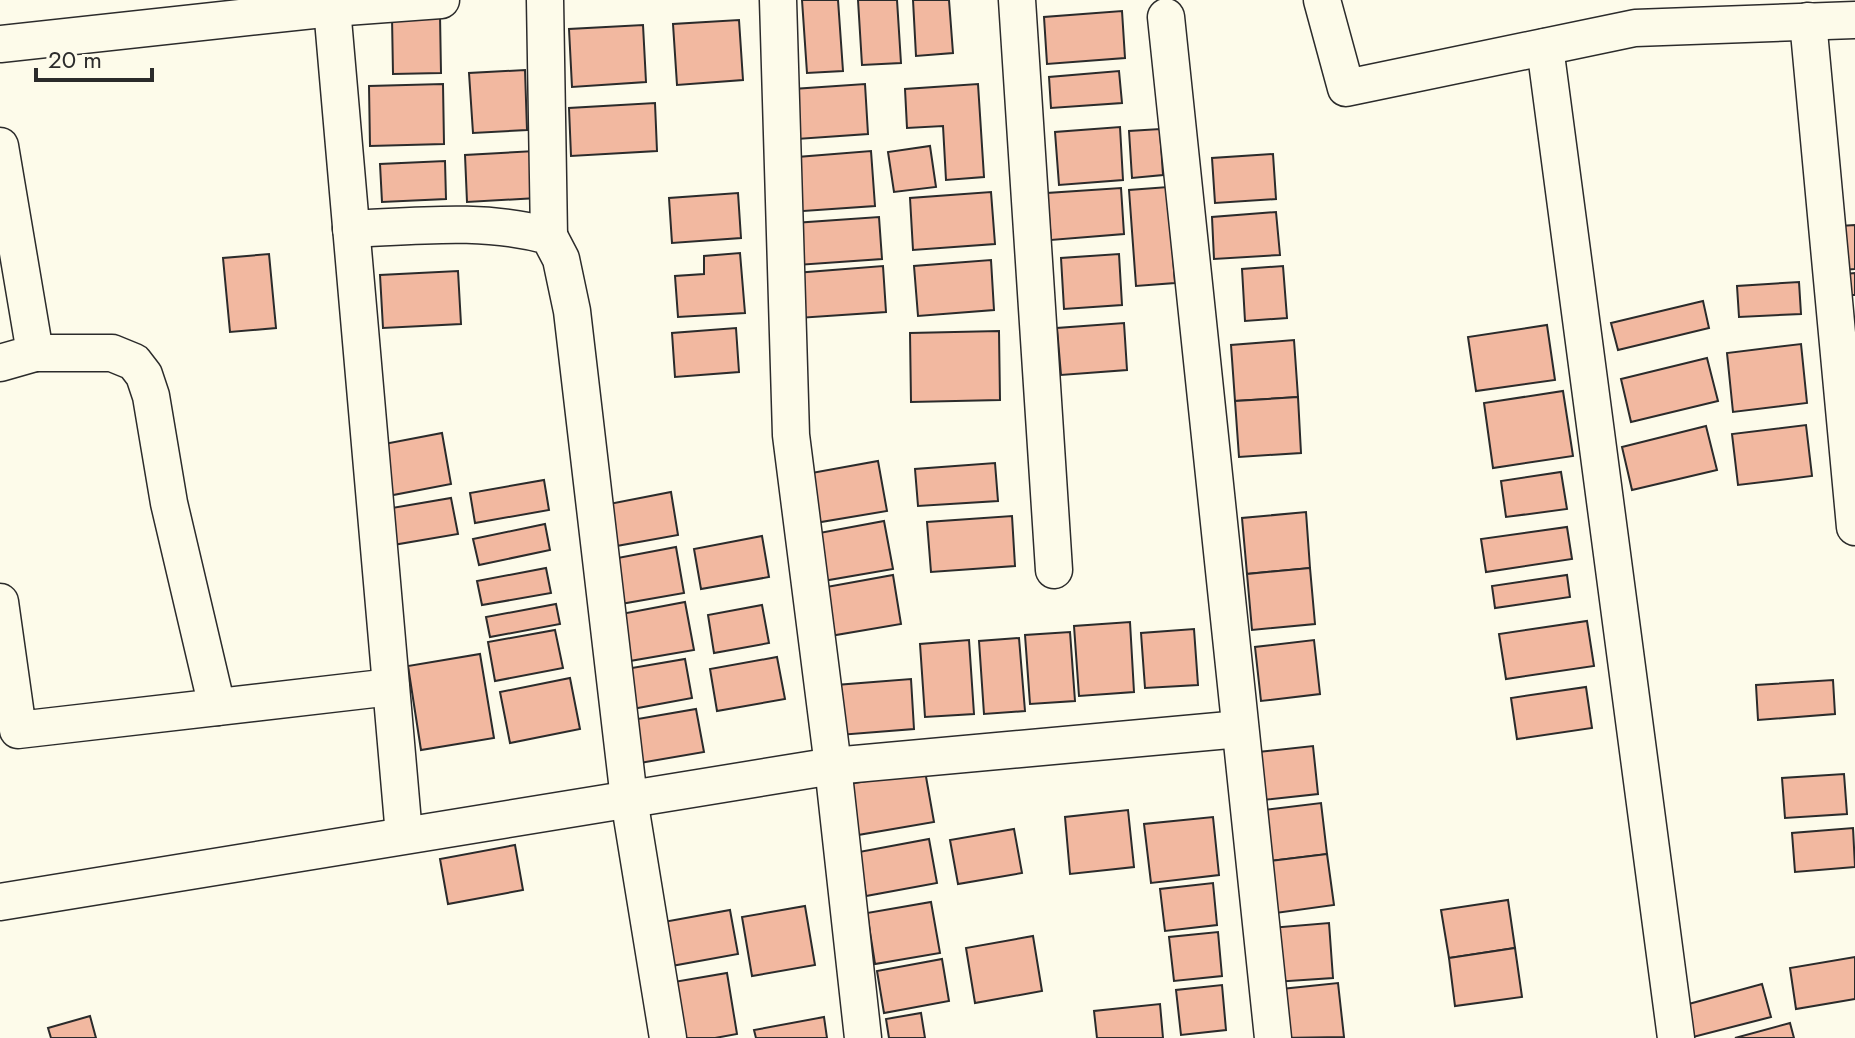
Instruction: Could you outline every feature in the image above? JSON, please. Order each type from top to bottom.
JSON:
[{"type":"street","points":[[0,44],[332,8],[441,0]]},
{"type":"street","points":[[545,0],[549,236],[561,259],[572,311],[629,799],[668,1038]]},
{"type":"street","points":[[778,0],[791,435],[833,766],[863,1038]]},
{"type":"street","points":[[1017,0],[1054,570]]},
{"type":"street","points":[[1322,0],[1346,88],[1635,28],[1855,20]]},
{"type":"street","points":[[332,8],[404,835]]},
{"type":"street","points":[[1166,17],[1273,1038]]},
{"type":"street","points":[[1808,21],[1855,527]]},
{"type":"street","points":[[1545,47],[1676,1038]]},
{"type":"street","points":[[0,146],[35,353]]},
{"type":"street","points":[[351,229],[466,224],[522,229],[549,236]]},
{"type":"street","points":[[0,363],[35,353],[112,353],[134,362],[144,375],[151,396],[169,503],[217,707]]},
{"type":"street","points":[[0,602],[9,731],[391,687]]},
{"type":"street","points":[[0,902],[833,766],[1240,729]]},
{"type":"building","points":[[802,0],[838,0],[843,71],[807,73]]},
{"type":"building","points":[[858,0],[897,0],[901,63],[862,65]]},
{"type":"building","points":[[913,0],[949,0],[953,53],[916,56]]},
{"type":"building","points":[[1122,11],[1125,58],[1047,64],[1044,17]]},
{"type":"building","points":[[440,15],[441,73],[393,74],[392,17]]},
{"type":"building","points":[[739,20],[743,80],[677,85],[673,24]]},
{"type":"building","points":[[643,25],[646,82],[572,87],[569,29]]},
{"type":"building","points":[[525,70],[527,130],[473,133],[469,73]]},
{"type":"building","points":[[1119,71],[1122,103],[1051,108],[1049,77]]},
{"type":"building","points":[[443,84],[444,144],[370,146],[369,86]]},
{"type":"building","points":[[865,84],[868,134],[797,139],[793,89]]},
{"type":"building","points":[[978,84],[984,177],[946,180],[943,126],[907,128],[905,89]]},
{"type":"building","points":[[655,103],[657,151],[571,156],[569,108]]},
{"type":"building","points":[[1120,127],[1123,180],[1059,185],[1055,132]]},
{"type":"building","points":[[1160,129],[1163,175],[1132,178],[1129,131]]},
{"type":"building","points":[[930,146],[936,187],[894,192],[888,152]]},
{"type":"building","points":[[535,151],[537,198],[467,202],[465,155]]},
{"type":"building","points":[[871,151],[875,206],[789,212],[785,158]]},
{"type":"building","points":[[1273,154],[1276,199],[1215,203],[1212,158]]},
{"type":"building","points":[[445,161],[446,199],[382,202],[380,164]]},
{"type":"building","points":[[1168,187],[1175,283],[1136,286],[1129,190]]},
{"type":"building","points":[[1121,188],[1124,234],[1051,240],[1047,193]]},
{"type":"building","points":[[991,192],[995,244],[913,250],[910,198]]},
{"type":"building","points":[[738,193],[741,238],[672,243],[669,198]]},
{"type":"building","points":[[1276,212],[1280,255],[1214,259],[1212,217]]},
{"type":"building","points":[[879,217],[882,259],[797,265],[794,223]]},
{"type":"building","points":[[1855,225],[1855,269],[1843,270],[1840,226]]},
{"type":"building","points":[[740,253],[745,313],[678,317],[675,276],[704,274],[704,256]]},
{"type":"building","points":[[269,254],[276,328],[230,332],[223,258]]},
{"type":"building","points":[[1119,254],[1122,305],[1064,309],[1061,258]]},
{"type":"building","points":[[991,260],[994,310],[918,316],[914,266]]},
{"type":"building","points":[[883,266],[886,312],[798,318],[795,273]]},
{"type":"building","points":[[1283,266],[1287,318],[1245,321],[1242,269]]},
{"type":"building","points":[[458,271],[461,324],[383,328],[380,275]]},
{"type":"building","points":[[1855,273],[1855,295],[1848,295],[1846,274]]},
{"type":"building","points":[[1799,282],[1801,314],[1739,317],[1737,286]]},
{"type":"building","points":[[1703,301],[1709,328],[1618,350],[1611,323]]},
{"type":"building","points":[[1124,323],[1127,370],[1061,375],[1057,328]]},
{"type":"building","points":[[1547,325],[1555,380],[1476,391],[1468,337]]},
{"type":"building","points":[[736,328],[739,372],[675,377],[672,333]]},
{"type":"building","points":[[999,331],[1000,400],[911,402],[910,333]]},
{"type":"building","points":[[1294,340],[1298,397],[1235,401],[1231,345]]},
{"type":"building","points":[[1801,344],[1807,403],[1733,412],[1727,353]]},
{"type":"building","points":[[1707,358],[1718,401],[1631,422],[1621,379]]},
{"type":"building","points":[[1563,391],[1573,456],[1493,468],[1484,403]]},
{"type":"building","points":[[1298,397],[1301,453],[1239,457],[1235,401]]},
{"type":"building","points":[[1806,425],[1812,476],[1738,485],[1732,434]]},
{"type":"building","points":[[1706,426],[1717,470],[1632,490],[1622,447]]},
{"type":"building","points":[[442,433],[451,484],[388,496],[379,445]]},
{"type":"building","points":[[878,461],[887,511],[815,523],[806,474]]},
{"type":"building","points":[[995,463],[998,501],[918,506],[915,469]]},
{"type":"building","points":[[1561,472],[1567,509],[1506,517],[1501,481]]},
{"type":"building","points":[[544,480],[549,510],[475,523],[470,493]]},
{"type":"building","points":[[671,492],[678,535],[611,547],[604,505]]},
{"type":"building","points":[[451,498],[458,534],[393,545],[386,509]]},
{"type":"building","points":[[1306,512],[1310,568],[1247,574],[1242,518]]},
{"type":"building","points":[[1012,516],[1015,566],[931,572],[927,522]]},
{"type":"building","points":[[884,521],[893,569],[823,581],[814,534]]},
{"type":"building","points":[[545,524],[550,550],[479,565],[473,539]]},
{"type":"building","points":[[1567,527],[1572,559],[1486,572],[1481,539]]},
{"type":"building","points":[[762,536],[769,577],[701,589],[694,549]]},
{"type":"building","points":[[676,547],[684,593],[615,605],[607,560]]},
{"type":"building","points":[[546,568],[551,593],[482,605],[477,581]]},
{"type":"building","points":[[1310,568],[1315,624],[1252,630],[1247,574]]},
{"type":"building","points":[[893,575],[901,624],[830,636],[821,588]]},
{"type":"building","points":[[1567,575],[1570,597],[1495,608],[1492,586]]},
{"type":"building","points":[[685,602],[694,650],[624,662],[616,615]]},
{"type":"building","points":[[556,604],[560,624],[490,637],[486,617]]},
{"type":"building","points":[[762,605],[769,643],[714,653],[708,615]]},
{"type":"building","points":[[1587,621],[1594,666],[1506,679],[1499,634]]},
{"type":"building","points":[[1130,622],[1134,692],[1079,696],[1074,626]]},
{"type":"building","points":[[1194,629],[1198,685],[1145,688],[1141,633]]},
{"type":"building","points":[[555,630],[563,668],[495,681],[488,642]]},
{"type":"building","points":[[1070,632],[1075,701],[1030,704],[1025,635]]},
{"type":"building","points":[[1019,638],[1025,711],[984,714],[979,641]]},
{"type":"building","points":[[969,640],[974,714],[925,717],[920,644]]},
{"type":"building","points":[[1314,640],[1320,694],[1261,701],[1255,647]]},
{"type":"building","points":[[480,654],[494,738],[421,750],[408,666]]},
{"type":"building","points":[[777,657],[785,699],[717,711],[710,669]]},
{"type":"building","points":[[685,659],[692,698],[627,710],[620,670]]},
{"type":"building","points":[[570,678],[580,729],[510,743],[500,692]]},
{"type":"building","points":[[911,679],[914,729],[839,735],[836,685]]},
{"type":"building","points":[[1833,680],[1835,714],[1758,720],[1756,685]]},
{"type":"building","points":[[1586,687],[1592,728],[1517,739],[1511,698]]},
{"type":"building","points":[[696,709],[704,752],[634,764],[626,721]]},
{"type":"building","points":[[1313,746],[1318,794],[1254,801],[1249,753]]},
{"type":"building","points":[[925,771],[934,822],[858,835],[849,784]]},
{"type":"building","points":[[1844,774],[1847,814],[1785,818],[1782,778]]},
{"type":"building","points":[[1321,803],[1327,854],[1262,862],[1256,811]]},
{"type":"building","points":[[1128,810],[1134,867],[1070,874],[1065,817]]},
{"type":"building","points":[[1213,817],[1219,875],[1151,883],[1144,824]]},
{"type":"building","points":[[1853,828],[1855,867],[1795,872],[1792,833]]},
{"type":"building","points":[[1014,829],[1022,873],[958,884],[950,840]]},
{"type":"building","points":[[929,839],[937,883],[866,896],[859,852]]},
{"type":"building","points":[[515,845],[523,890],[448,904],[440,859]]},
{"type":"building","points":[[1327,854],[1334,905],[1269,914],[1262,862]]},
{"type":"building","points":[[1213,883],[1217,925],[1165,931],[1160,889]]},
{"type":"building","points":[[1508,900],[1515,948],[1449,958],[1441,910]]},
{"type":"building","points":[[931,902],[940,953],[875,964],[867,913]]},
{"type":"building","points":[[805,906],[815,965],[752,976],[742,917]]},
{"type":"building","points":[[730,910],[738,954],[666,967],[658,923]]},
{"type":"building","points":[[1329,923],[1333,978],[1274,982],[1269,928]]},
{"type":"building","points":[[1218,932],[1222,976],[1174,981],[1169,937]]},
{"type":"building","points":[[1033,936],[1042,991],[975,1003],[966,948]]},
{"type":"building","points":[[1515,948],[1522,997],[1455,1006],[1449,958]]},
{"type":"building","points":[[1855,957],[1855,999],[1796,1009],[1790,968]]},
{"type":"building","points":[[942,959],[949,1001],[884,1013],[877,971]]},
{"type":"building","points":[[727,973],[737,1034],[715,1038],[678,1038],[668,983]]},
{"type":"building","points":[[1338,983],[1344,1037],[1278,1038],[1272,990]]},
{"type":"building","points":[[1762,984],[1771,1017],[1693,1037],[1685,1005]]},
{"type":"building","points":[[1222,985],[1226,1030],[1181,1035],[1176,990]]},
{"type":"building","points":[[1160,1004],[1163,1038],[1097,1038],[1094,1011]]},
{"type":"building","points":[[921,1013],[925,1038],[889,1038],[886,1019]]},
{"type":"building","points":[[90,1016],[96,1038],[51,1038],[48,1028]]},
{"type":"building","points":[[824,1017],[827,1038],[756,1038],[754,1030]]},
{"type":"building","points":[[1790,1023],[1794,1038],[1735,1038]]}]
